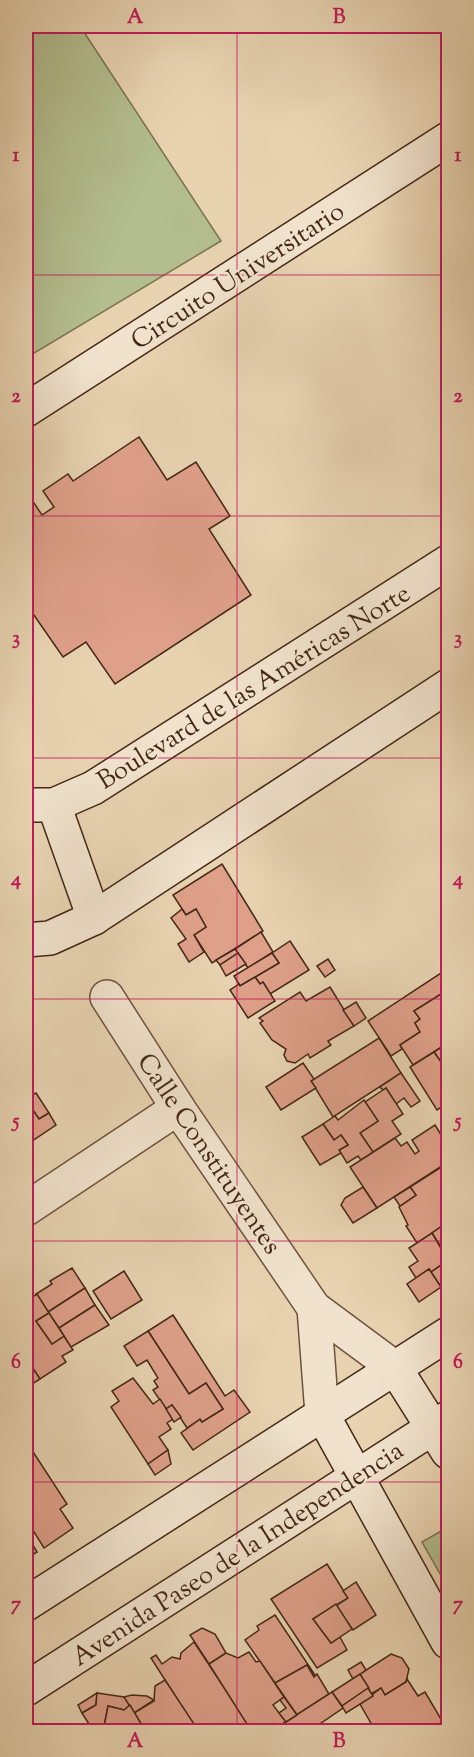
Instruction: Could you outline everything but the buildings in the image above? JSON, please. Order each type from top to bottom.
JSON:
[{"type":"street","name":"Circuito Universitario","points":[[26,410],[448,139]]},
{"type":"street","name":"Boulevard de las Américas Norte","points":[[40,805],[93,788],[448,562]]},
{"type":"street","points":[[26,940],[50,938],[94,918],[448,686]]},
{"type":"street","points":[[40,805],[94,918]]},
{"type":"street","name":"Calle Constituyentes","points":[[107,997],[178,1108],[314,1308],[395,1368]]},
{"type":"street","points":[[26,1209],[178,1108]]},
{"type":"street","name":"Calle Constituyentes","points":[[314,1308],[322,1414]]},
{"type":"street","points":[[26,1604],[448,1334]]},
{"type":"street","points":[[395,1368],[444,1432]]},
{"type":"street","points":[[322,1414],[448,1642]]},
{"type":"street","name":"Avenida Paseo de la Independencia","points":[[26,1689],[357,1476],[444,1432]]},
{"type":"green space","points":[[26,26],[80,26],[221,241],[26,358]]},
{"type":"green space","points":[[448,1527],[448,1588],[422,1542]]}]
